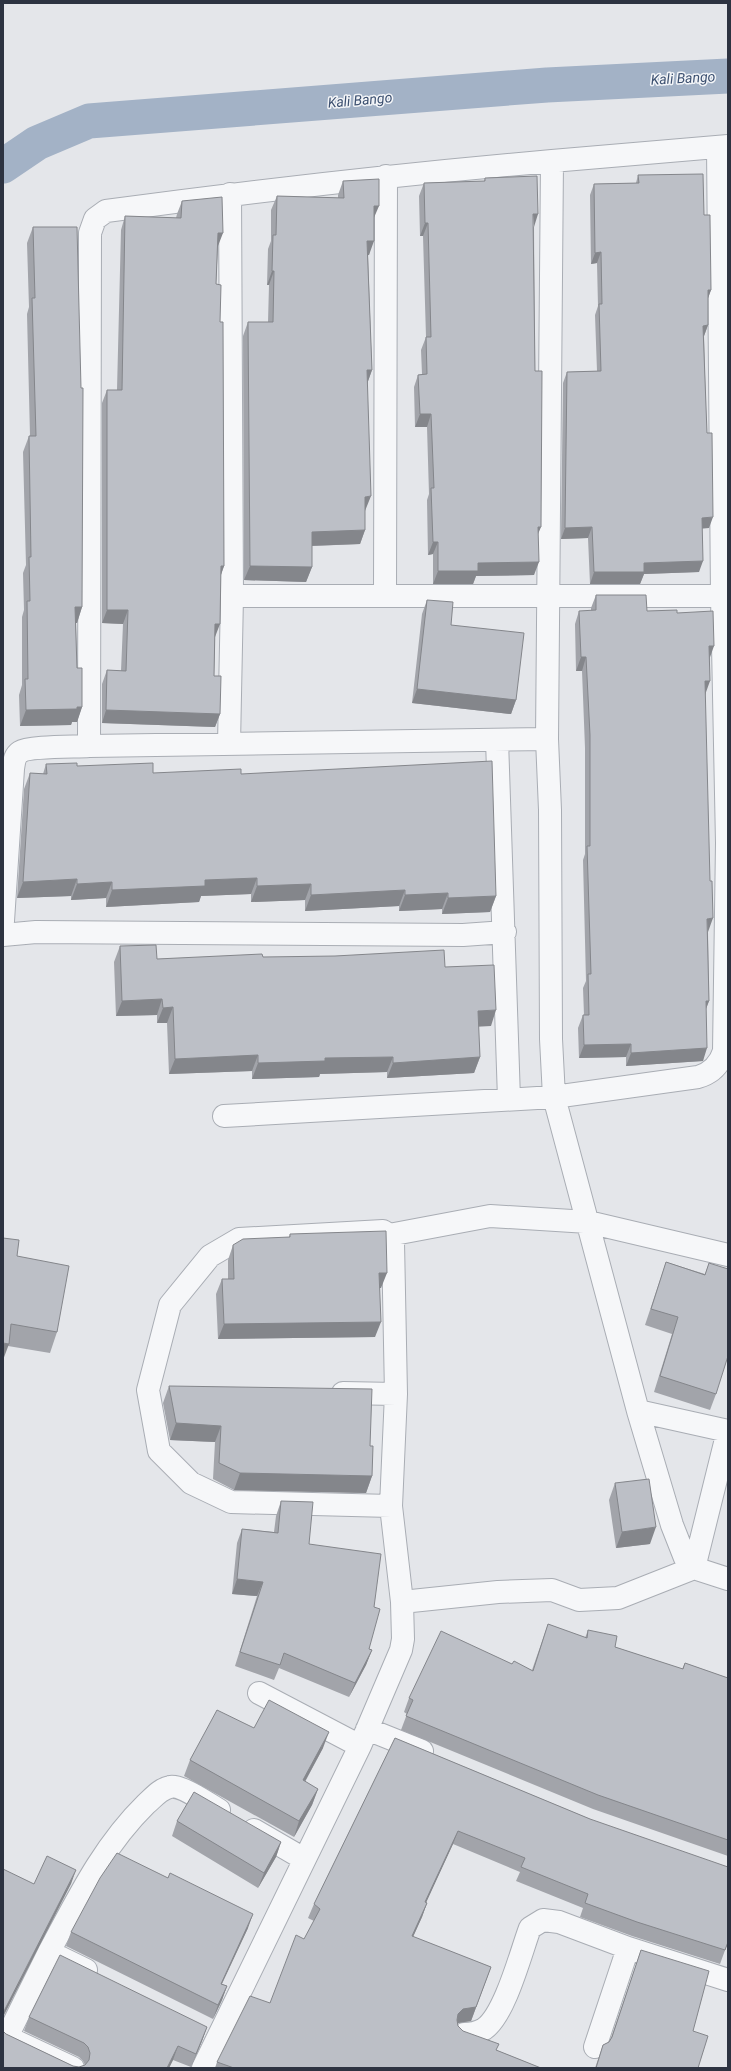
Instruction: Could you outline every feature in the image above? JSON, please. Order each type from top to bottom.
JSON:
[{"type":"street","points":[[89,746],[91,226],[98,215],[106,211],[230,194],[386,176],[723,147],[722,596],[726,693],[727,843],[724,1050],[721,1062],[706,1075],[698,1078],[554,1097],[224,1116]]},
{"type":"street","points":[[552,162],[547,739],[550,810],[551,1039],[554,1097],[638,1411],[666,1508],[685,1558],[694,1568],[728,1578]]},
{"type":"street","points":[[385,596],[386,176]]},
{"type":"street","points":[[229,744],[232,596],[230,194]]},
{"type":"street","points":[[232,596],[722,596]]},
{"type":"street","points":[[3,922],[15,757],[20,752],[31,749],[89,746],[547,739]]},
{"type":"street","points":[[497,740],[505,932],[509,1099]]},
{"type":"street","points":[[3,935],[36,932],[463,935],[505,932]]},
{"type":"street","points":[[389,1235],[490,1216],[588,1222],[728,1255]]},
{"type":"street","points":[[203,2068],[211,2031],[304,1859],[364,1738],[401,1650],[403,1639],[402,1602],[391,1506],[396,1394],[393,1242],[389,1235],[383,1230],[239,1239],[210,1256],[170,1305],[148,1390],[159,1451],[191,1483],[231,1502],[391,1506]]},
{"type":"street","points":[[148,1390],[172,1390]]},
{"type":"street","points":[[324,1393],[396,1394]]},
{"type":"street","points":[[638,1411],[728,1431],[694,1568]]},
{"type":"street","points":[[402,1602],[498,1592],[552,1590],[579,1600],[618,1598],[694,1568]]},
{"type":"street","points":[[259,1693],[364,1738],[441,1759]]},
{"type":"street","points":[[73,2068],[7,2037],[84,1886],[128,1822],[158,1793],[171,1786],[180,1788],[304,1859]]},
{"type":"street","points":[[464,2034],[475,2034],[486,2028],[496,2015],[504,2001],[530,1928],[543,1920],[559,1922],[628,1948],[728,1980]]},
{"type":"street","points":[[595,2047],[628,1948]]},
{"type":"street","points":[[49,1952],[106,1979]]},
{"type":"building","points":[[703,174],[704,215],[710,215],[711,290],[708,290],[708,325],[703,326],[707,433],[712,433],[713,517],[702,518],[703,561],[644,563],[644,572],[594,572],[592,527],[565,528],[567,372],[601,371],[599,304],[602,304],[601,252],[595,253],[594,184],[639,183],[638,175]]},
{"type":"building","points":[[537,176],[538,214],[533,214],[535,371],[542,371],[541,527],[538,527],[539,562],[478,563],[478,571],[438,571],[438,542],[433,542],[431,488],[434,488],[431,414],[420,414],[418,375],[427,374],[426,337],[431,337],[428,223],[425,223],[424,183],[485,181],[485,178]]},
{"type":"building","points":[[379,179],[379,206],[374,206],[374,241],[367,241],[372,370],[367,370],[371,496],[365,497],[365,530],[312,532],[312,567],[250,566],[248,322],[273,322],[273,235],[276,235],[277,196],[344,198],[343,181]]},
{"type":"building","points":[[222,197],[223,233],[218,233],[216,284],[221,285],[220,322],[223,322],[224,566],[221,566],[220,624],[215,624],[214,676],[221,676],[220,714],[106,710],[107,670],[126,671],[128,610],[107,610],[107,390],[122,390],[125,216],[181,218],[182,201]]},
{"type":"building","points":[[33,227],[77,227],[81,388],[83,388],[82,607],[75,607],[77,668],[82,668],[82,707],[77,707],[77,709],[26,710],[25,679],[28,679],[27,601],[30,601],[29,557],[31,557],[29,436],[36,436],[32,298],[35,298]]},
{"type":"building","points":[[596,595],[646,595],[647,611],[677,610],[677,613],[713,611],[714,646],[709,646],[710,681],[705,681],[710,881],[712,881],[713,918],[707,919],[709,1001],[706,1001],[707,1048],[631,1053],[631,1044],[584,1045],[583,1015],[589,1015],[588,974],[591,974],[587,846],[590,846],[590,735],[586,657],[581,657],[579,611],[596,610]]},
{"type":"building","points":[[427,600],[453,602],[451,625],[524,633],[516,700],[417,689]]},
{"type":"building","points":[[492,761],[496,896],[448,898],[448,893],[405,895],[405,890],[311,895],[311,884],[257,886],[257,878],[205,880],[205,886],[112,890],[112,882],[77,884],[77,879],[23,882],[30,773],[47,774],[46,764],[77,763],[77,766],[153,763],[153,773],[241,769],[241,774]]},
{"type":"building","points":[[156,945],[157,959],[262,954],[263,957],[335,956],[444,950],[445,967],[494,965],[496,1010],[478,1011],[480,1057],[393,1063],[393,1057],[325,1058],[325,1061],[258,1063],[258,1055],[175,1059],[173,1007],[163,1008],[162,999],[122,1001],[120,946]]},
{"type":"building","points":[[386,1231],[387,1273],[379,1273],[381,1322],[224,1324],[222,1279],[234,1279],[233,1245],[243,1239],[290,1237],[290,1234]]},
{"type":"building","points":[[3,1238],[19,1240],[17,1256],[69,1266],[57,1332],[11,1324],[9,1344],[3,1343]]},
{"type":"building","points":[[666,1262],[705,1275],[709,1263],[728,1269],[728,1356],[716,1394],[660,1376],[678,1317],[651,1309]]},
{"type":"building","points":[[169,1386],[372,1389],[370,1446],[373,1446],[372,1476],[240,1473],[219,1463],[221,1426],[176,1423]]},
{"type":"building","points":[[649,1479],[656,1527],[622,1532],[615,1483]]},
{"type":"building","points":[[281,1501],[313,1502],[309,1544],[381,1554],[374,1607],[380,1609],[369,1649],[372,1650],[355,1683],[284,1653],[280,1665],[240,1652],[263,1582],[237,1579],[242,1529],[278,1533]]},
{"type":"building","points":[[548,1624],[587,1638],[588,1630],[617,1636],[615,1647],[683,1669],[685,1663],[728,1678],[728,1840],[598,1795],[406,1716],[413,1700],[409,1698],[441,1631],[512,1664],[514,1661],[533,1671]]},
{"type":"building","points":[[269,1700],[329,1732],[303,1780],[318,1789],[299,1821],[190,1760],[217,1710],[254,1728]]},
{"type":"building","points":[[395,1738],[590,1819],[728,1867],[728,1942],[725,1950],[637,1922],[585,1903],[588,1894],[521,1867],[525,1858],[458,1831],[425,1902],[427,1903],[412,1936],[491,1967],[476,2007],[463,2009],[458,2014],[458,2026],[463,2031],[499,2044],[496,2050],[541,2068],[234,2068],[217,2062],[250,1996],[270,2003],[296,1935],[304,1939],[320,1909],[314,1904]]},
{"type":"building","points":[[194,1792],[281,1842],[264,1873],[177,1821]]},
{"type":"building","points":[[117,1853],[168,1878],[170,1873],[253,1914],[221,1984],[227,1986],[218,2005],[71,1932],[100,1878]]},
{"type":"building","points":[[47,1856],[76,1870],[3,2013],[3,1869],[34,1884]]},
{"type":"building","points":[[641,1950],[709,1971],[693,2031],[708,2036],[698,2068],[596,2068],[603,2045],[609,2042],[612,2037]]},
{"type":"building","points":[[60,1955],[207,2027],[196,2054],[178,2046],[167,2068],[3,2068],[3,2031],[6,2034],[73,2066],[79,2067],[85,2065],[89,2060],[90,2053],[88,2047],[84,2043],[29,2017]]},
{"type":"waterway","name":"Kali Bango","points":[[3,166],[37,143],[89,121],[547,85],[728,76]]}]
